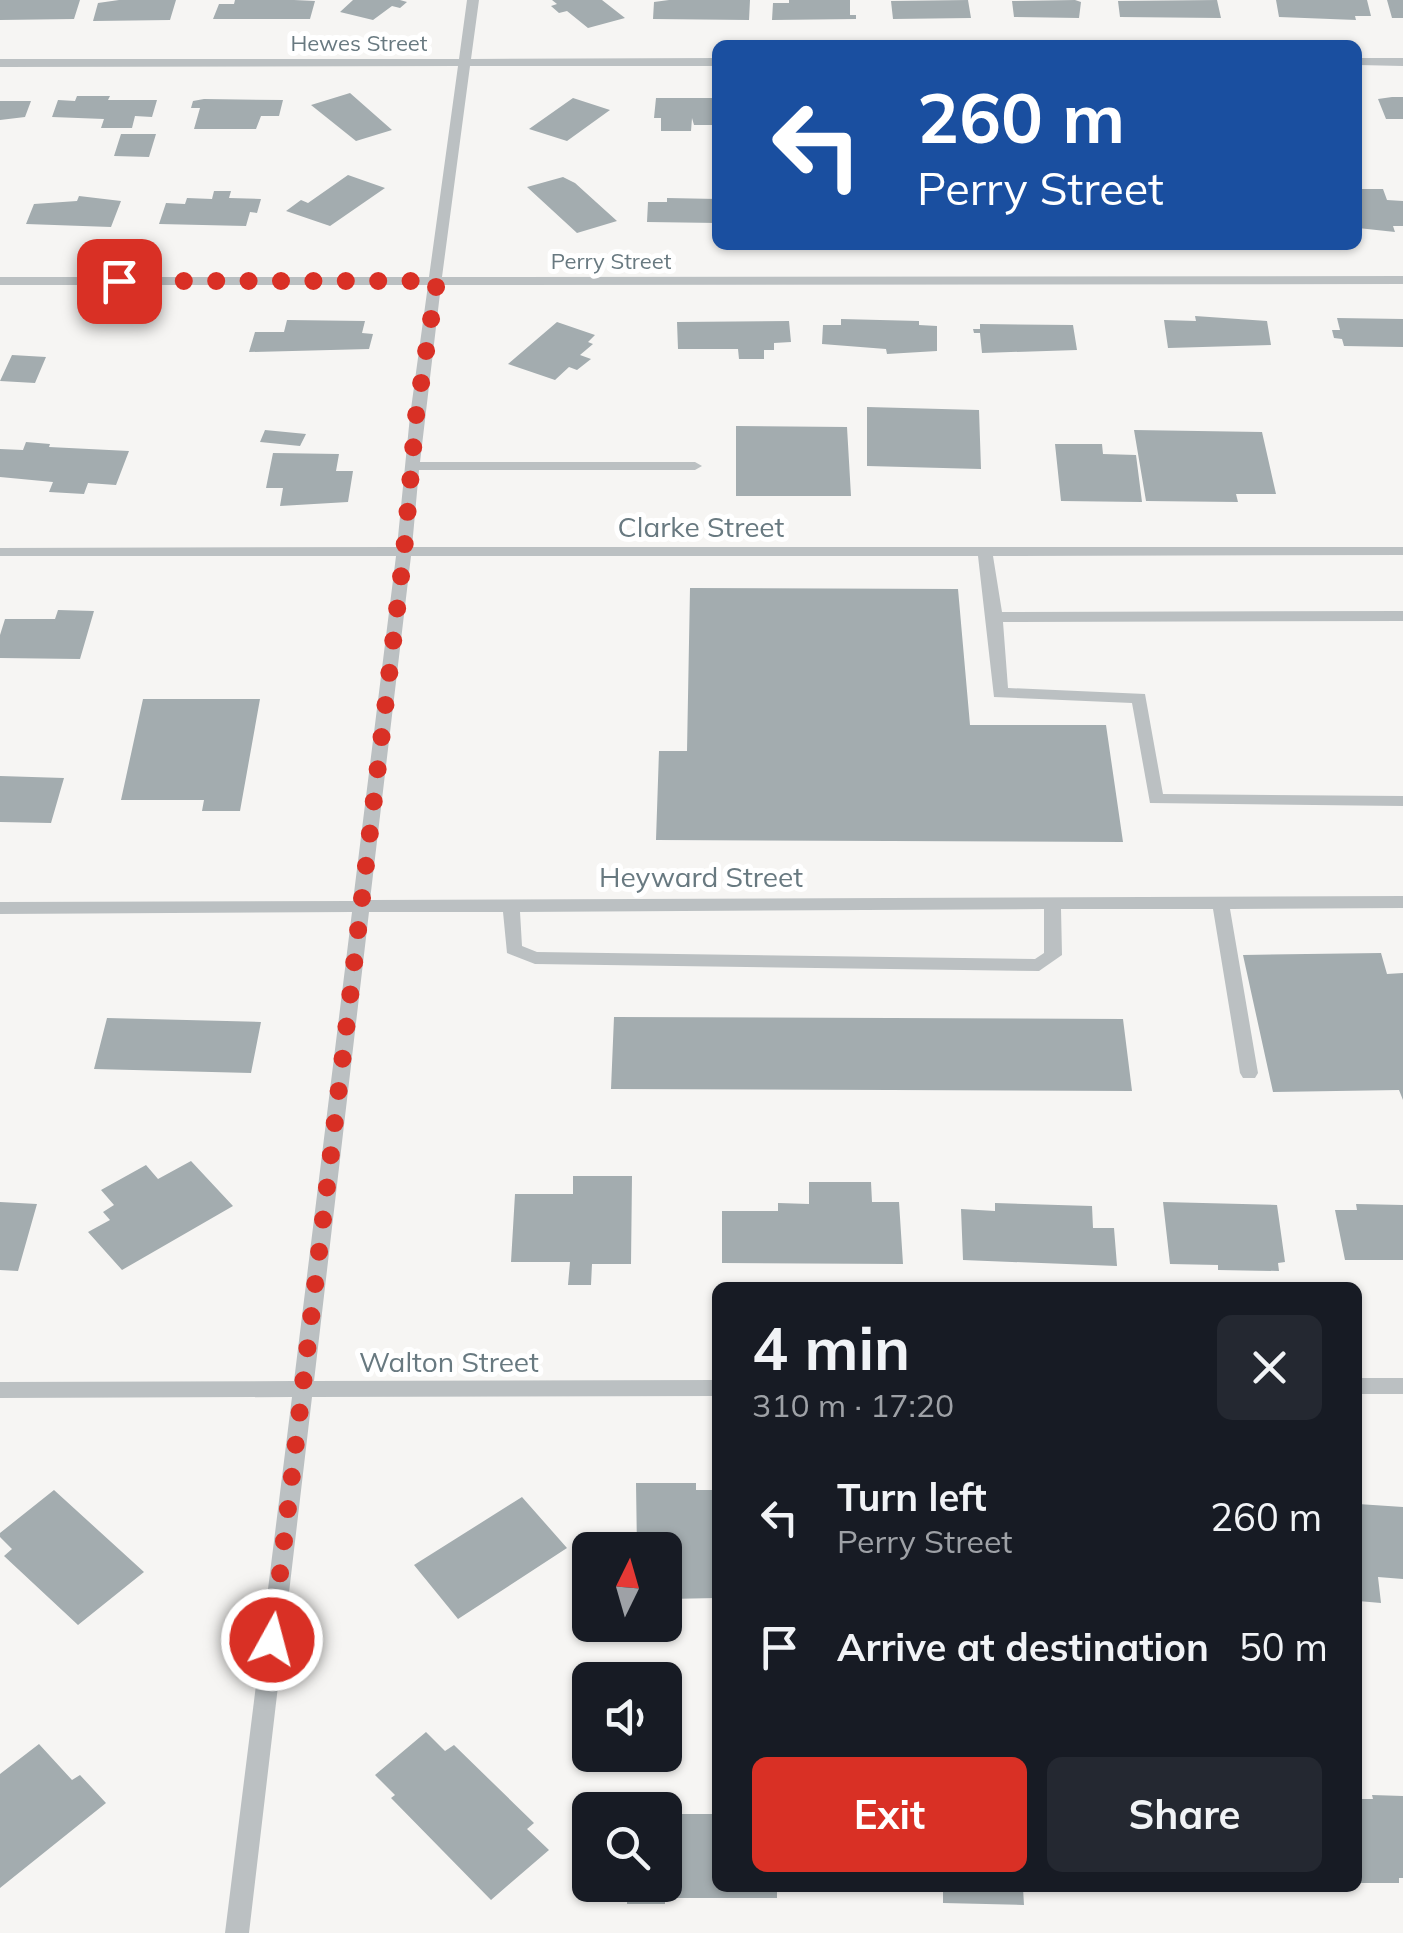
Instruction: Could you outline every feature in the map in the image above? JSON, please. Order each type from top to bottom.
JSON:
[{"type":"street","points":[[237,1933],[412,466],[473,0]]},
{"type":"street","name":"Hewes Street","points":[[0,63],[712,62]]},
{"type":"street","points":[[1362,62],[1403,62]]},
{"type":"street","name":"Perry Street","points":[[0,281],[1403,280]]},
{"type":"street","points":[[412,466],[695,466]]},
{"type":"street","points":[[985,551],[995,617],[1000,693],[1138,698],[1156,799],[1403,801]]},
{"type":"street","name":"Clarke Street","points":[[0,552],[1403,551]]},
{"type":"street","points":[[995,617],[1403,616]]},
{"type":"street","points":[[1221,902],[1249,1074]]},
{"type":"street","name":"Heyward Street","points":[[0,908],[1403,902]]},
{"type":"street","points":[[511,905],[513,949],[535,958],[1039,965],[1053,955],[1052,903]]},
{"type":"street","points":[[1362,1386],[1403,1386]]},
{"type":"street","name":"Walton Street","points":[[0,1390],[712,1388]]},
{"type":"building","points":[[0,0],[80,0],[74,19],[0,20]]},
{"type":"building","points":[[176,0],[170,20],[93,21],[98,3]]},
{"type":"building","points":[[235,0],[315,1],[310,19],[213,19],[219,4],[234,4]]},
{"type":"building","points":[[353,0],[407,2],[400,8],[392,6],[373,20],[340,12]]},
{"type":"building","points":[[552,0],[602,0],[625,18],[588,28],[567,11],[559,13],[551,6],[557,4]]},
{"type":"building","points":[[750,0],[749,20],[653,19],[654,2]]},
{"type":"building","points":[[850,0],[850,15],[856,15],[856,19],[772,20],[773,3]]},
{"type":"building","points":[[968,0],[971,18],[893,19],[891,1]]},
{"type":"building","points":[[1217,0],[1221,18],[1120,17],[1118,1]]},
{"type":"building","points":[[1276,0],[1367,0],[1371,16],[1355,16],[1356,20],[1279,17]]},
{"type":"building","points":[[1387,0],[1403,0],[1403,18],[1392,18]]},
{"type":"building","points":[[1012,1],[1081,2],[1079,18],[1014,17]]},
{"type":"building","points":[[350,93],[392,130],[356,141],[311,105]]},
{"type":"building","points":[[77,96],[157,100],[152,117],[135,116],[132,128],[101,128],[104,119],[52,117],[58,100],[75,101]]},
{"type":"building","points":[[1403,97],[1403,119],[1386,119],[1378,99]]},
{"type":"building","points":[[573,98],[610,110],[567,141],[529,129]]},
{"type":"building","points":[[656,98],[712,98],[712,125],[694,125],[692,118],[691,131],[661,131],[661,118],[654,118]]},
{"type":"building","points":[[283,100],[279,116],[261,116],[256,129],[194,129],[200,108],[191,108],[193,101]]},
{"type":"building","points":[[0,101],[31,101],[25,117],[0,120]]},
{"type":"building","points":[[121,134],[156,134],[149,157],[114,156]]},
{"type":"building","points":[[348,175],[385,188],[330,226],[286,211],[301,200],[308,203]]},
{"type":"building","points":[[563,177],[617,221],[577,233],[527,187]]},
{"type":"building","points":[[1362,189],[1383,189],[1387,200],[1403,201],[1403,226],[1393,226],[1395,232],[1362,228]]},
{"type":"building","points":[[214,191],[231,191],[229,198],[261,199],[257,213],[250,212],[246,226],[159,224],[166,203],[185,204],[187,198],[212,199]]},
{"type":"building","points":[[79,196],[121,201],[111,227],[26,224],[34,204],[77,201]]},
{"type":"building","points":[[667,198],[712,199],[712,223],[647,222],[648,202],[667,202]]},
{"type":"building","points":[[1195,316],[1267,321],[1271,345],[1168,348],[1164,320],[1196,321]]},
{"type":"building","points":[[1337,318],[1403,319],[1403,347],[1344,346],[1342,339],[1334,338],[1332,330],[1340,330]]},
{"type":"building","points":[[841,319],[919,321],[919,325],[937,326],[937,351],[887,354],[886,349],[822,344],[823,325],[841,325]]},
{"type":"building","points":[[287,320],[365,321],[362,333],[373,334],[369,349],[249,352],[255,332],[284,332]]},
{"type":"building","points":[[789,321],[791,342],[774,343],[774,350],[764,350],[764,359],[739,359],[738,349],[678,349],[677,322]]},
{"type":"building","points":[[557,322],[595,335],[588,342],[593,344],[580,355],[591,359],[577,370],[569,367],[555,380],[508,364]]},
{"type":"building","points":[[980,324],[1073,325],[1077,350],[982,353],[980,333],[973,329],[980,329]]},
{"type":"building","points":[[12,355],[46,357],[35,383],[0,381]]},
{"type":"building","points":[[867,407],[979,410],[981,469],[867,466]]},
{"type":"building","points":[[736,426],[847,427],[851,496],[736,496]]},
{"type":"building","points":[[265,430],[306,434],[300,446],[260,442]]},
{"type":"building","points":[[1134,430],[1262,432],[1276,494],[1236,494],[1238,502],[1146,501]]},
{"type":"building","points":[[26,442],[129,451],[116,485],[88,483],[84,494],[49,492],[53,482],[0,477],[0,449],[23,450]]},
{"type":"building","points":[[1055,444],[1102,444],[1103,454],[1136,455],[1142,502],[1061,501]]},
{"type":"building","points":[[273,453],[339,454],[336,471],[353,471],[348,502],[280,506],[283,488],[266,488]]},
{"type":"building","points":[[690,588],[958,589],[970,725],[1106,725],[1123,842],[656,840],[659,751],[687,751]]},
{"type":"building","points":[[58,610],[94,611],[80,659],[0,658],[5,619],[55,619]]},
{"type":"building","points":[[143,699],[260,699],[240,811],[202,811],[204,800],[121,800]]},
{"type":"building","points":[[0,776],[64,778],[51,823],[0,822]]},
{"type":"building","points":[[1381,953],[1387,974],[1403,973],[1403,1100],[1399,1090],[1273,1092],[1243,955]]},
{"type":"building","points":[[614,1017],[1123,1019],[1132,1091],[611,1089]]},
{"type":"building","points":[[107,1018],[261,1022],[251,1073],[94,1069]]},
{"type":"building","points":[[191,1161],[233,1206],[122,1270],[88,1232],[110,1220],[103,1212],[114,1205],[101,1190],[146,1165],[158,1179]]},
{"type":"building","points":[[573,1176],[632,1176],[631,1264],[592,1264],[591,1285],[568,1285],[570,1262],[511,1262],[515,1194],[573,1194]]},
{"type":"building","points":[[809,1182],[871,1182],[872,1202],[899,1202],[903,1264],[722,1263],[722,1211],[778,1211],[778,1203],[809,1204]]},
{"type":"building","points":[[0,1202],[37,1204],[18,1271],[0,1270]]},
{"type":"building","points":[[1163,1202],[1277,1205],[1285,1262],[1278,1263],[1279,1271],[1170,1264]]},
{"type":"building","points":[[995,1203],[1092,1206],[1093,1228],[1114,1228],[1117,1266],[963,1260],[961,1209],[995,1211]]},
{"type":"building","points":[[1356,1204],[1403,1205],[1403,1260],[1345,1260],[1335,1210],[1357,1210]]},
{"type":"building","points":[[636,1483],[696,1483],[696,1490],[712,1490],[712,1598],[682,1599],[682,1532],[637,1532]]},
{"type":"building","points":[[54,1490],[144,1572],[78,1625],[4,1556],[12,1549],[0,1537],[0,1533]]},
{"type":"building","points":[[522,1497],[567,1548],[458,1619],[414,1565]]},
{"type":"building","points":[[1362,1504],[1403,1507],[1403,1579],[1378,1577],[1381,1603],[1362,1601]]},
{"type":"building","points":[[426,1732],[445,1751],[454,1745],[534,1823],[527,1829],[549,1850],[491,1900],[391,1798],[395,1795],[375,1775]]},
{"type":"building","points":[[39,1744],[72,1780],[80,1775],[106,1803],[0,1888],[0,1774]]},
{"type":"building","points":[[1372,1795],[1403,1796],[1403,1878],[1399,1878],[1399,1883],[1362,1883],[1362,1799],[1373,1799]]},
{"type":"building","points":[[682,1814],[712,1814],[712,1892],[777,1892],[777,1898],[682,1898]]},
{"type":"building","points":[[943,1892],[1023,1892],[1024,1905],[943,1903]]},
{"type":"building","points":[[627,1902],[665,1902],[665,1904]]},
{"type":"route","points":[[119,281],[437,281],[416,416],[404,552],[272,1640]]}]
